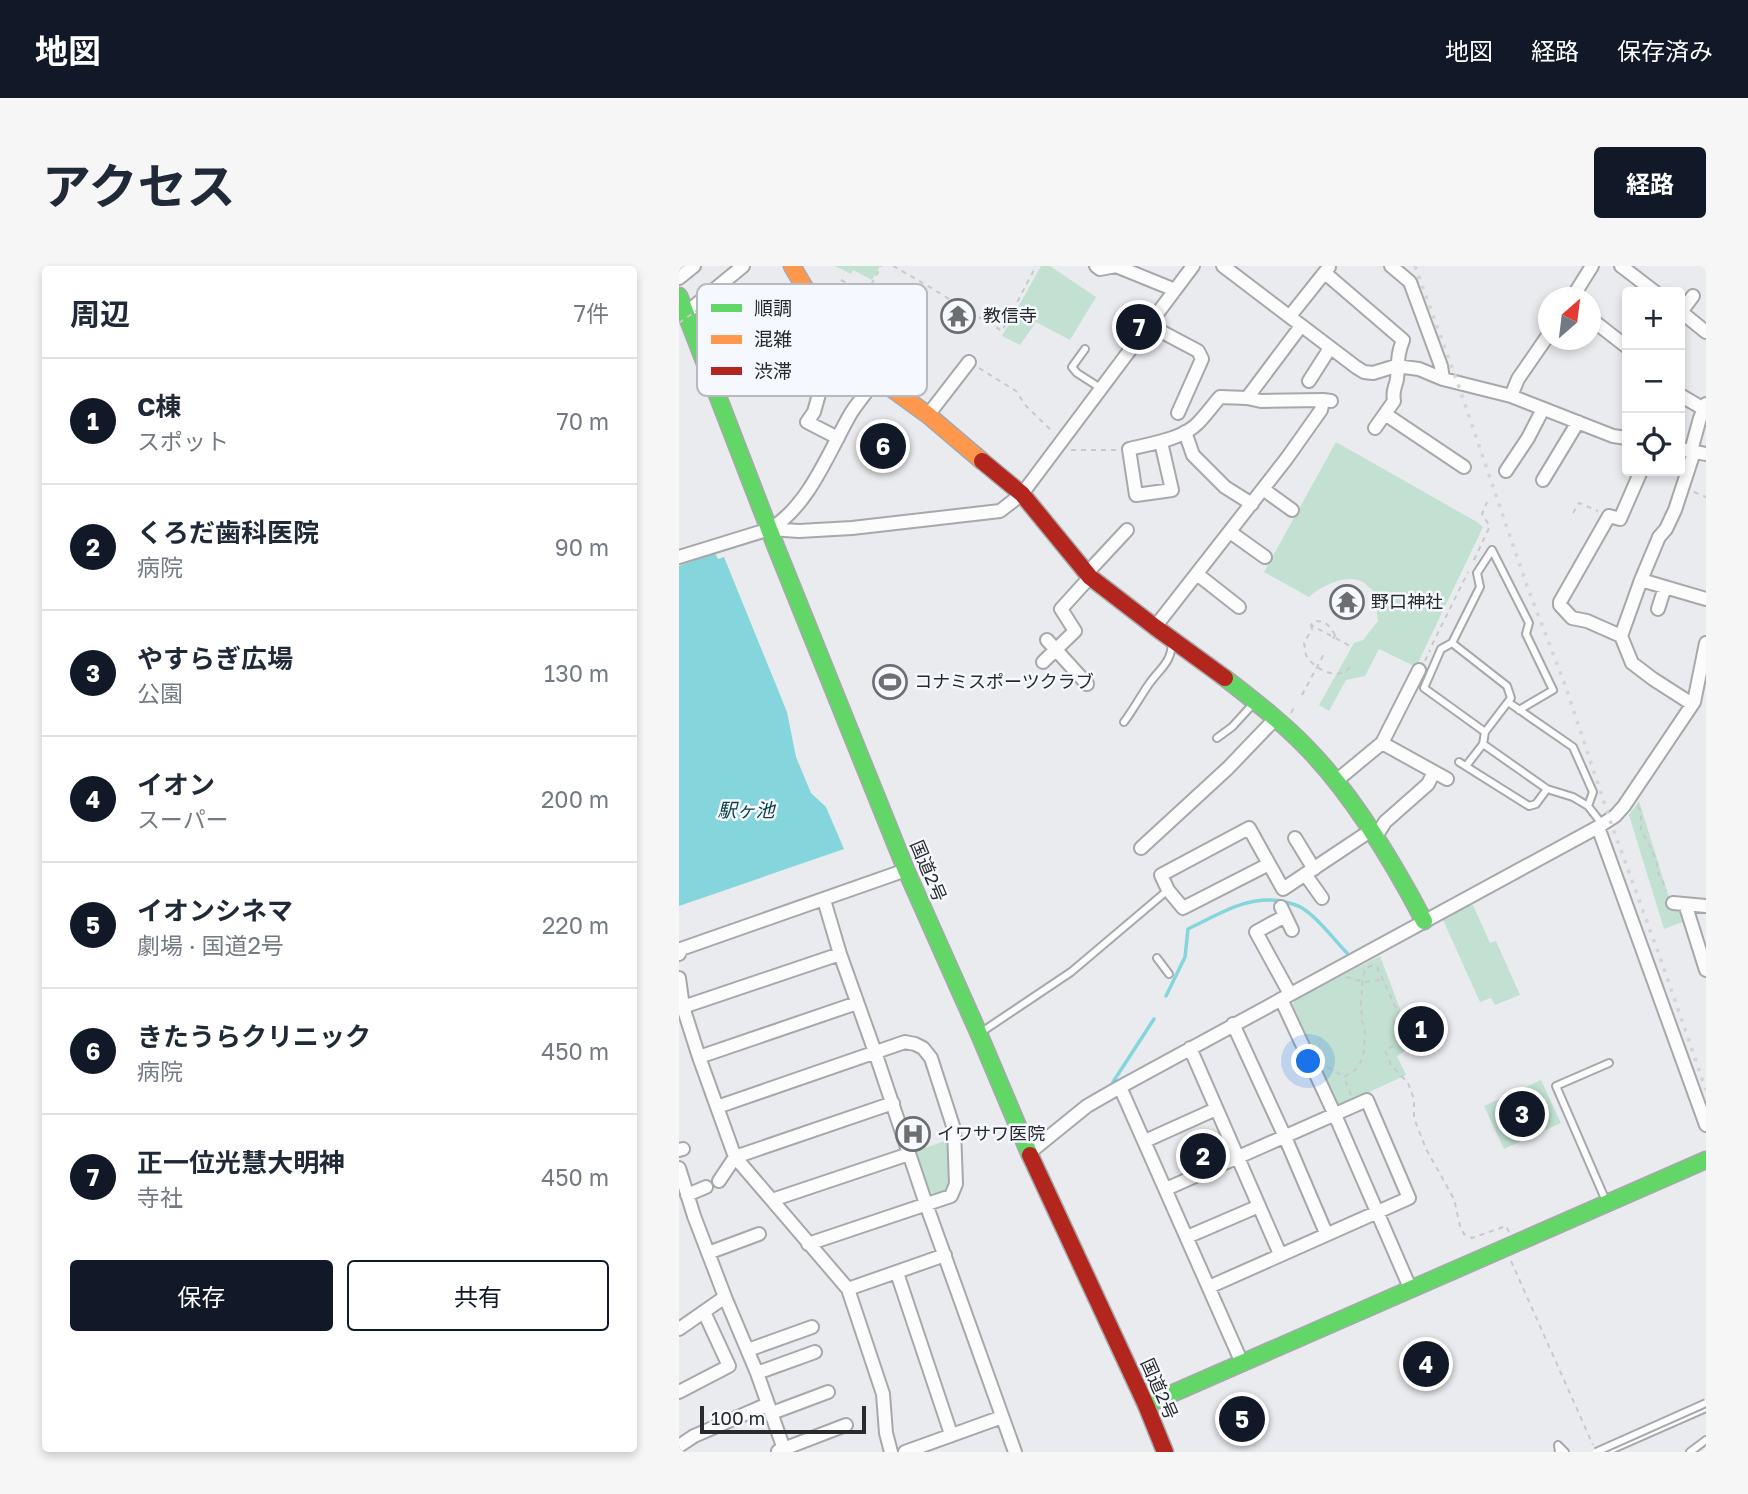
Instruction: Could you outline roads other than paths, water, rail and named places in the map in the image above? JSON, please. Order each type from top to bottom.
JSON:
[{"type":"main road","points":[[792,266],[803,284]]},
{"type":"main road","name":"国道2号","points":[[679,296],[681,317],[697,355]]},
{"type":"main road","name":"国道2号","points":[[714,396],[906,870],[979,1034],[1028,1153],[1146,1405],[1165,1452]]},
{"type":"main road","points":[[906,396],[1022,494],[1089,575],[1255,701],[1305,747],[1336,781],[1404,883],[1424,921]]},
{"type":"main road","points":[[1146,1405],[1706,1160]]},
{"type":"street","points":[[679,278],[694,266]]},
{"type":"street","points":[[721,284],[743,266]]},
{"type":"street","points":[[1096,266],[1100,269],[1115,266],[1175,290]]},
{"type":"street","points":[[770,529],[799,531],[852,528],[1000,511],[1022,494],[1102,389],[1144,326],[1193,266]]},
{"type":"street","points":[[1223,266],[1364,372],[1373,373],[1397,366],[1419,369],[1443,379],[1511,396],[1622,438]]},
{"type":"street","points":[[1391,266],[1410,282],[1443,379]]},
{"type":"street","points":[[1580,287],[1592,266]]},
{"type":"street","points":[[1621,266],[1648,287]]},
{"type":"street","points":[[1290,316],[1327,269],[1403,340],[1398,354],[1397,380],[1392,391],[1394,401],[1375,428]]},
{"type":"street","points":[[1685,306],[1693,296]]},
{"type":"street","points":[[681,317],[697,304]]},
{"type":"street","points":[[1685,316],[1706,331]]},
{"type":"street","points":[[1144,326],[1198,351],[1202,359],[1178,413]]},
{"type":"street","points":[[1247,398],[1301,326]]},
{"type":"street","points":[[1601,326],[1622,342]]},
{"type":"street","points":[[1309,381],[1330,348]]},
{"type":"street","points":[[1511,396],[1518,379],[1538,350]]},
{"type":"street","points":[[928,415],[969,362]]},
{"type":"street","points":[[819,396],[814,412],[807,422],[838,438]]},
{"type":"street","points":[[679,557],[770,529],[783,521],[814,482],[853,411],[864,396]]},
{"type":"street","points":[[1155,627],[1252,504],[1327,400],[1261,401],[1220,397],[1196,425],[1185,432],[1161,442],[1129,449],[1136,495],[1172,490],[1161,442]]},
{"type":"street","points":[[1685,397],[1705,407],[1693,452],[1675,510],[1659,537],[1621,636],[1632,663],[1653,679],[1697,704]]},
{"type":"street","points":[[1506,471],[1543,409]]},
{"type":"street","points":[[1385,414],[1447,463],[1464,467]]},
{"type":"street","points":[[1543,480],[1578,422]]},
{"type":"street","points":[[1185,432],[1193,455],[1225,487],[1252,504]]},
{"type":"street","points":[[1621,636],[1587,621],[1571,618],[1560,602],[1609,516],[1620,519],[1639,476]]},
{"type":"street","points":[[1263,489],[1292,510]]},
{"type":"street","points":[[1043,662],[1051,645],[1075,631],[1061,609],[1128,530]]},
{"type":"street","points":[[1230,531],[1265,557]]},
{"type":"street","points":[[1197,574],[1239,607]]},
{"type":"street","points":[[1641,580],[1706,599]]},
{"type":"street","points":[[1658,609],[1665,587]]},
{"type":"street","points":[[1028,1153],[1087,1106],[1120,1087],[1615,816],[1697,704],[1706,643]]},
{"type":"street","points":[[1051,645],[1087,684]]},
{"type":"street","points":[[1336,781],[1382,743],[1419,670]]},
{"type":"street","points":[[1141,848],[1229,768],[1275,719]]},
{"type":"street","points":[[1382,743],[1447,779]]},
{"type":"street","points":[[1269,864],[1183,908],[1168,890],[1161,875],[1249,828],[1283,889],[1372,835],[1428,784],[1434,772]]},
{"type":"street","points":[[1600,826],[1706,1125]]},
{"type":"street","points":[[1295,838],[1322,898]]},
{"type":"street","points":[[679,954],[681,949],[906,870]]},
{"type":"street","points":[[824,900],[839,954],[1015,1452]]},
{"type":"street","points":[[1706,905],[1678,904],[1700,937],[1706,970]]},
{"type":"street","points":[[1293,930],[1283,911],[1256,932],[1411,1290]]},
{"type":"street","points":[[683,1007],[839,954]]},
{"type":"street","points":[[679,978],[683,1007],[735,1157],[848,1289],[883,1394],[886,1433],[891,1452]]},
{"type":"street","points":[[699,1057],[857,1003]]},
{"type":"street","points":[[1233,1024],[1327,1233]]},
{"type":"street","points":[[717,1107],[905,1042],[923,1048],[931,1058],[954,1129],[955,1184],[951,1196],[808,1244]]},
{"type":"street","points":[[1190,1048],[1280,1254]]},
{"type":"street","points":[[1120,1087],[1242,1363]]},
{"type":"street","points":[[1166,1189],[1367,1100],[1409,1198],[1209,1287]]},
{"type":"street","points":[[719,1181],[735,1157],[893,1103]]},
{"type":"street","points":[[1145,1141],[1216,1109]]},
{"type":"street","points":[[772,1200],[909,1154]]},
{"type":"street","points":[[679,1168],[708,1253],[770,1408],[782,1451],[846,1425]]},
{"type":"street","points":[[687,1195],[706,1186]]},
{"type":"street","points":[[1187,1237],[1259,1206]]},
{"type":"street","points":[[694,1216],[708,1211]]},
{"type":"street","points":[[708,1253],[753,1241]]},
{"type":"street","points":[[848,1289],[945,1255]]},
{"type":"street","points":[[897,1273],[951,1434]]},
{"type":"street","points":[[679,1329],[725,1297]]},
{"type":"street","points":[[679,1392],[729,1366],[704,1312]]},
{"type":"street","points":[[748,1350],[812,1328]]},
{"type":"street","points":[[757,1373],[804,1362],[815,1352]]},
{"type":"street","points":[[679,1446],[694,1436],[770,1408],[806,1406],[828,1392]]},
{"type":"street","points":[[905,1452],[1002,1417]]},
{"type":"lane","points":[[1084,349],[1072,367],[1102,389]]},
{"type":"lane","points":[[1485,732],[1424,688],[1441,649],[1451,643],[1480,587],[1477,573],[1493,550],[1529,622],[1526,634],[1552,690],[1519,710]]},
{"type":"lane","points":[[1124,722],[1154,676],[1164,667],[1172,651],[1173,639]]},
{"type":"lane","points":[[1451,643],[1507,686],[1511,698],[1485,732],[1483,744],[1463,764],[1528,806],[1536,804],[1547,789]]},
{"type":"lane","points":[[1217,738],[1232,727],[1255,701]]},
{"type":"lane","points":[[1508,702],[1573,747],[1593,792],[1588,806]]},
{"type":"lane","points":[[1483,744],[1547,789],[1573,797],[1588,806],[1600,826]]},
{"type":"lane","points":[[979,1034],[1071,972],[1168,890]]},
{"type":"lane","points":[[1157,958],[1169,974]]},
{"type":"lane","points":[[1607,1203],[1556,1086],[1609,1063]]},
{"type":"lane","points":[[1596,1452],[1706,1405]]},
{"type":"lane","points":[[1606,1452],[1706,1405]]},
{"type":"lane","points":[[1690,1452],[1706,1440]]},
{"type":"water","name":"駅ヶ池","points":[[715,553],[718,559],[724,557],[787,712],[796,757],[811,793],[826,807],[844,849],[679,906],[679,566]]},
{"type":"waterway","points":[[1166,996],[1185,957],[1188,929],[1235,907],[1259,900],[1285,902],[1300,907],[1316,919],[1347,953]]},
{"type":"waterway","points":[[1113,1082],[1154,1019]]},
{"type":"railway","points":[[1415,266],[1706,1090]]},
{"type":"place","name":"教信寺","points":[[958,316]]},
{"type":"place","name":"正一位光慧大明神","points":[[1139,327]]},
{"type":"place","name":"きたうらクリニック","points":[[883,446]]},
{"type":"place","name":"野口神社","points":[[1347,602]]},
{"type":"place","name":"コナミスポーツクラブ","points":[[890,682]]},
{"type":"place","name":"C棟","points":[[1421,1029]]},
{"type":"place","name":"やすらぎ広場","points":[[1522,1114]]},
{"type":"place","name":"イワサワ医院","points":[[913,1134]]},
{"type":"place","name":"くろだ歯科医院","points":[[1203,1156]]},
{"type":"place","name":"イオン","points":[[1426,1364]]},
{"type":"place","name":"イオンシネマ","points":[[1242,1419]]}]
